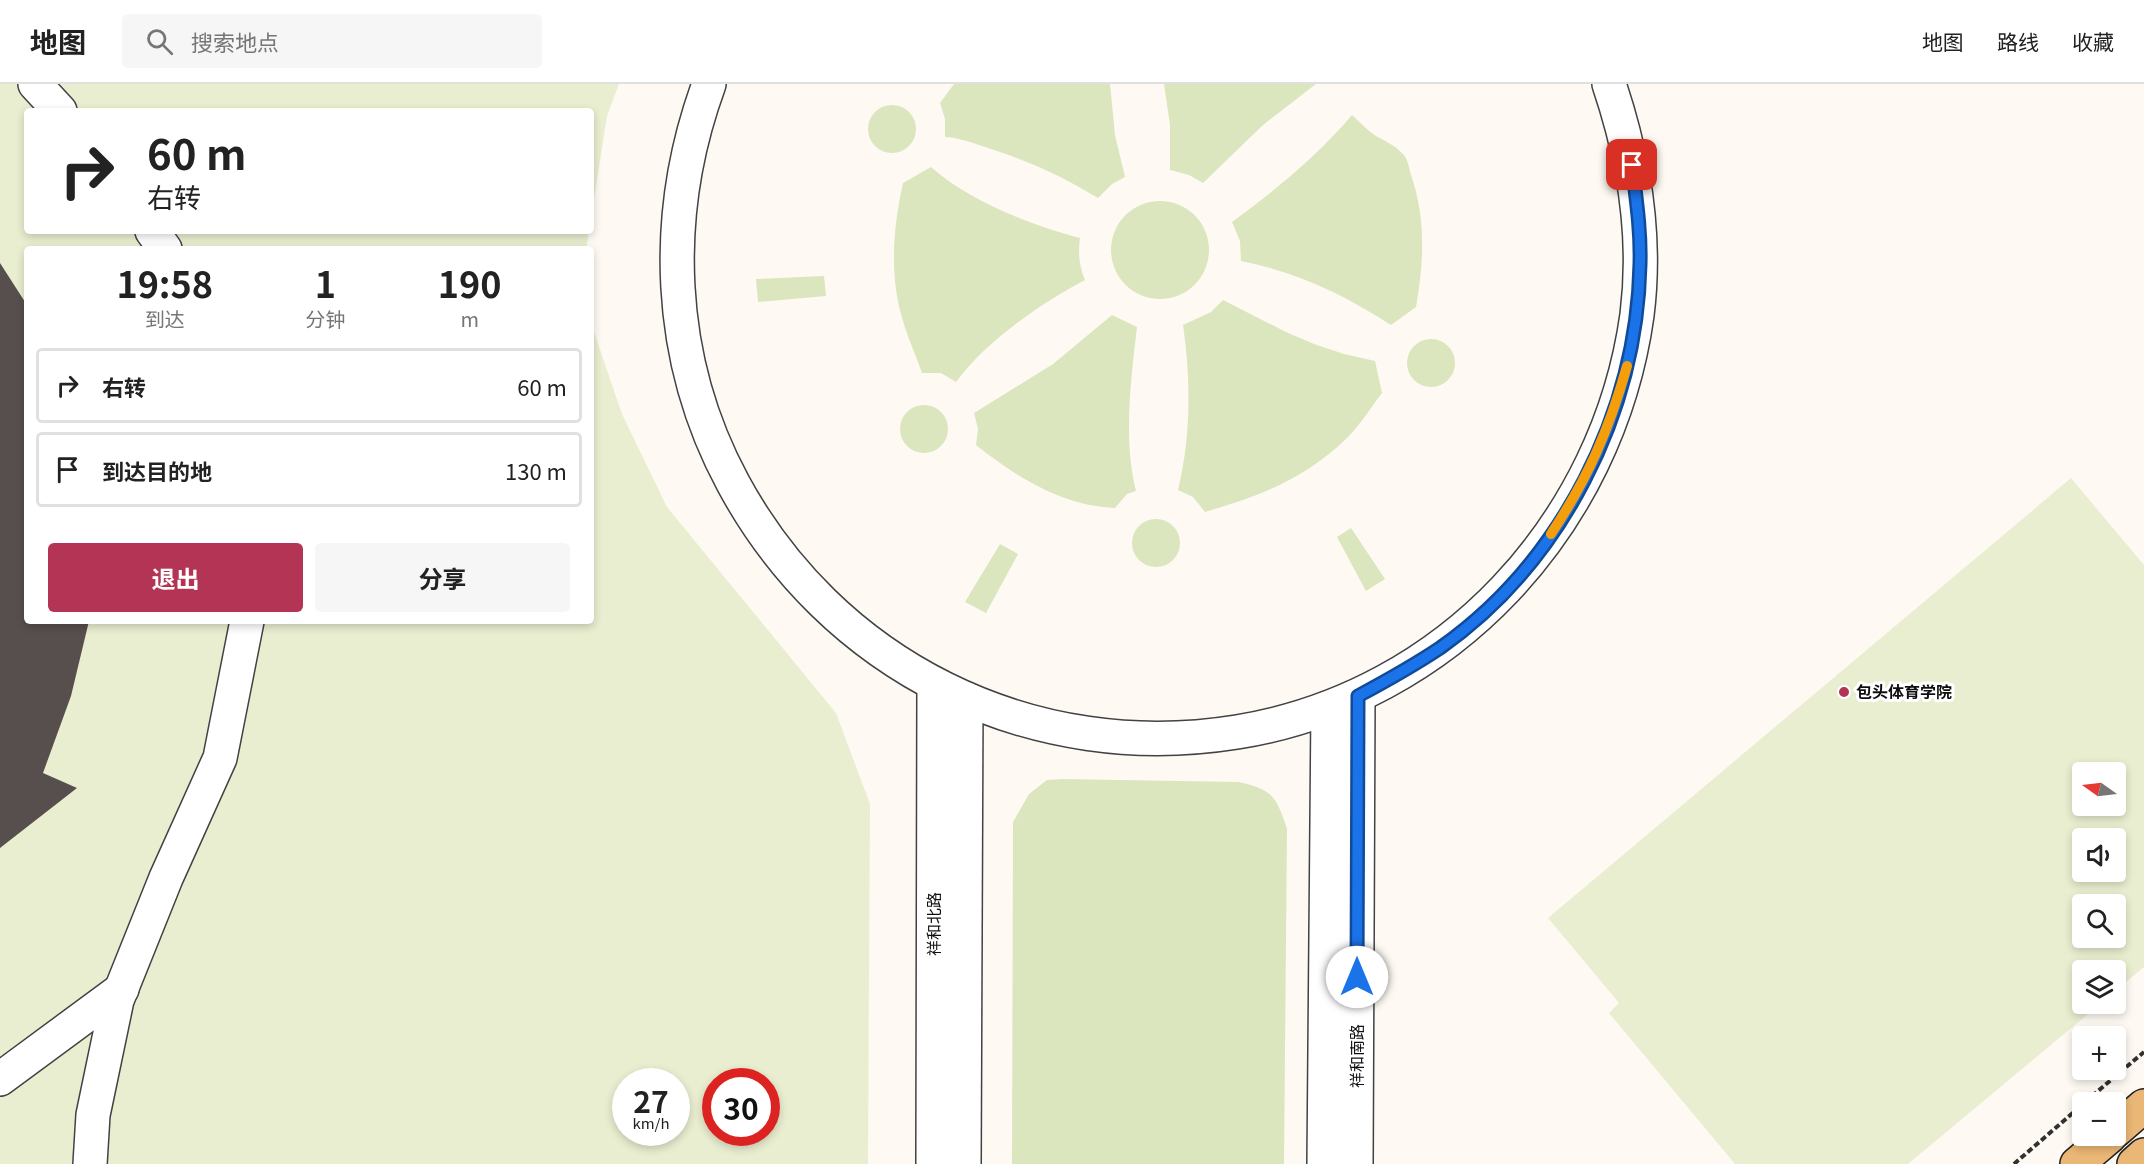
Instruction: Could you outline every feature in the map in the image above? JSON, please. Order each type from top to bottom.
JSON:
[{"type":"main road","points":[[2126,1122],[2144,1106]]},
{"type":"main road","points":[[2077,1164],[2098,1146]]},
{"type":"main road","points":[[2134,1164],[2144,1155]]},
{"type":"street","points":[[35,84],[57,108]]},
{"type":"street","points":[[709,84],[686,162],[678,212],[677,264],[680,315],[687,356],[704,416],[723,463],[747,508],[776,551],[808,589],[844,623],[883,653],[934,684],[1017,718],[1064,730],[1113,737],[1163,740],[1212,736],[1261,728],[1309,715],[1358,696],[1399,674],[1441,647],[1508,588],[1546,542],[1573,500],[1597,456],[1615,410],[1628,362],[1637,313],[1640,263],[1639,214],[1632,165],[1620,116],[1609,84]]},
{"type":"street","points":[[90,1164],[93,1115],[117,1000],[166,878],[220,758],[246,624]]},
{"type":"street","name":"祥和北路","points":[[933,1164],[934,684]]},
{"type":"street","name":"祥和南路","points":[[1356,1164],[1358,696]]},
{"type":"street","name":"祥和北路","points":[[964,1164],[966,699]]},
{"type":"street","name":"祥和南路","points":[[1324,1164],[1328,708]]},
{"type":"street","points":[[0,1079],[122,989]]},
{"type":"path","points":[[2098,1092],[2144,1052]]},
{"type":"path","points":[[2014,1164],[2072,1114]]},
{"type":"green space","points":[[0,84],[619,84],[607,116],[594,199],[594,108],[24,108],[24,234],[588,234],[586,246],[24,246],[24,624],[594,624],[594,332],[622,414],[667,507],[836,713],[870,804],[868,1164],[0,1164]]},
{"type":"green space","points":[[954,84],[1110,84],[1115,135],[1125,177],[1112,184],[1098,198],[1059,176],[1019,159],[945,137],[945,119],[940,103]]},
{"type":"green space","points":[[1164,84],[1316,84],[1263,125],[1203,183],[1189,175],[1170,170],[1170,125]]},
{"type":"green space","points":[[887,105],[897,105],[912,115],[916,129],[912,143],[906,149],[897,153],[887,153],[872,143],[868,134],[868,124],[878,109]]},
{"type":"green space","points":[[1352,115],[1373,134],[1394,146],[1405,156],[1419,207],[1422,257],[1416,307],[1391,325],[1319,285],[1281,271],[1241,261],[1240,241],[1232,222],[1295,172],[1325,145]]},
{"type":"green space","points":[[931,167],[963,191],[982,201],[1021,219],[1080,238],[1081,270],[1085,280],[1032,312],[998,338],[982,352],[956,382],[941,373],[922,373],[903,321],[896,287],[895,235],[903,183]]},
{"type":"green space","points":[[1160,201],[1179,205],[1195,215],[1205,231],[1209,250],[1205,269],[1195,285],[1179,295],[1160,299],[1141,295],[1125,285],[1115,269],[1111,250],[1115,231],[1125,215],[1141,205]]},
{"type":"green space","points":[[824,276],[826,296],[758,302],[756,279]]},
{"type":"green space","points":[[1223,300],[1314,344],[1375,361],[1382,393],[1353,432],[1315,464],[1263,492],[1205,512],[1193,497],[1178,490],[1185,449],[1188,408],[1183,325],[1211,312]]},
{"type":"green space","points":[[1112,315],[1137,327],[1129,430],[1136,491],[1127,494],[1115,508],[1095,506],[1058,496],[1007,468],[976,445],[978,429],[974,413],[1053,364]]},
{"type":"green space","points":[[1426,339],[1436,339],[1451,349],[1455,363],[1451,377],[1445,383],[1436,387],[1426,387],[1411,377],[1407,368],[1407,358],[1417,343]]},
{"type":"green space","points":[[919,405],[929,405],[944,415],[948,429],[944,443],[938,449],[929,453],[919,453],[904,443],[900,434],[900,424],[910,409]]},
{"type":"green space","points":[[2071,478],[2144,565],[2144,967],[2126,982],[2126,960],[2072,960],[2072,1014],[2088,1014],[1908,1164],[1735,1164],[1609,1013],[1619,1003],[1548,918]]},
{"type":"green space","points":[[1151,519],[1161,519],[1176,529],[1180,543],[1176,557],[1170,563],[1161,567],[1151,567],[1136,557],[1132,548],[1132,538],[1142,523]]},
{"type":"green space","points":[[1351,528],[1385,579],[1366,591],[1337,537]]},
{"type":"green space","points":[[1000,544],[1018,554],[986,613],[965,602]]},
{"type":"green space","points":[[1047,780],[1239,782],[1259,788],[1272,796],[1276,802],[1287,829],[1284,1164],[1012,1164],[1013,822],[1029,794]]},
{"type":"building","points":[[0,263],[24,300],[24,624],[88,624],[71,696],[43,773],[77,788],[0,848]]},
{"type":"slow traffic","points":[[1551,534],[1597,456],[1615,410],[1627,366]]},
{"type":"place","name":"包头体育学院","points":[[1844,692]]},
{"type":"route","points":[[1357,977],[1358,696],[1399,674],[1441,647],[1480,615],[1515,581],[1546,542],[1573,500],[1597,456],[1615,410],[1628,362],[1637,313],[1640,263],[1639,214],[1632,165]]}]
